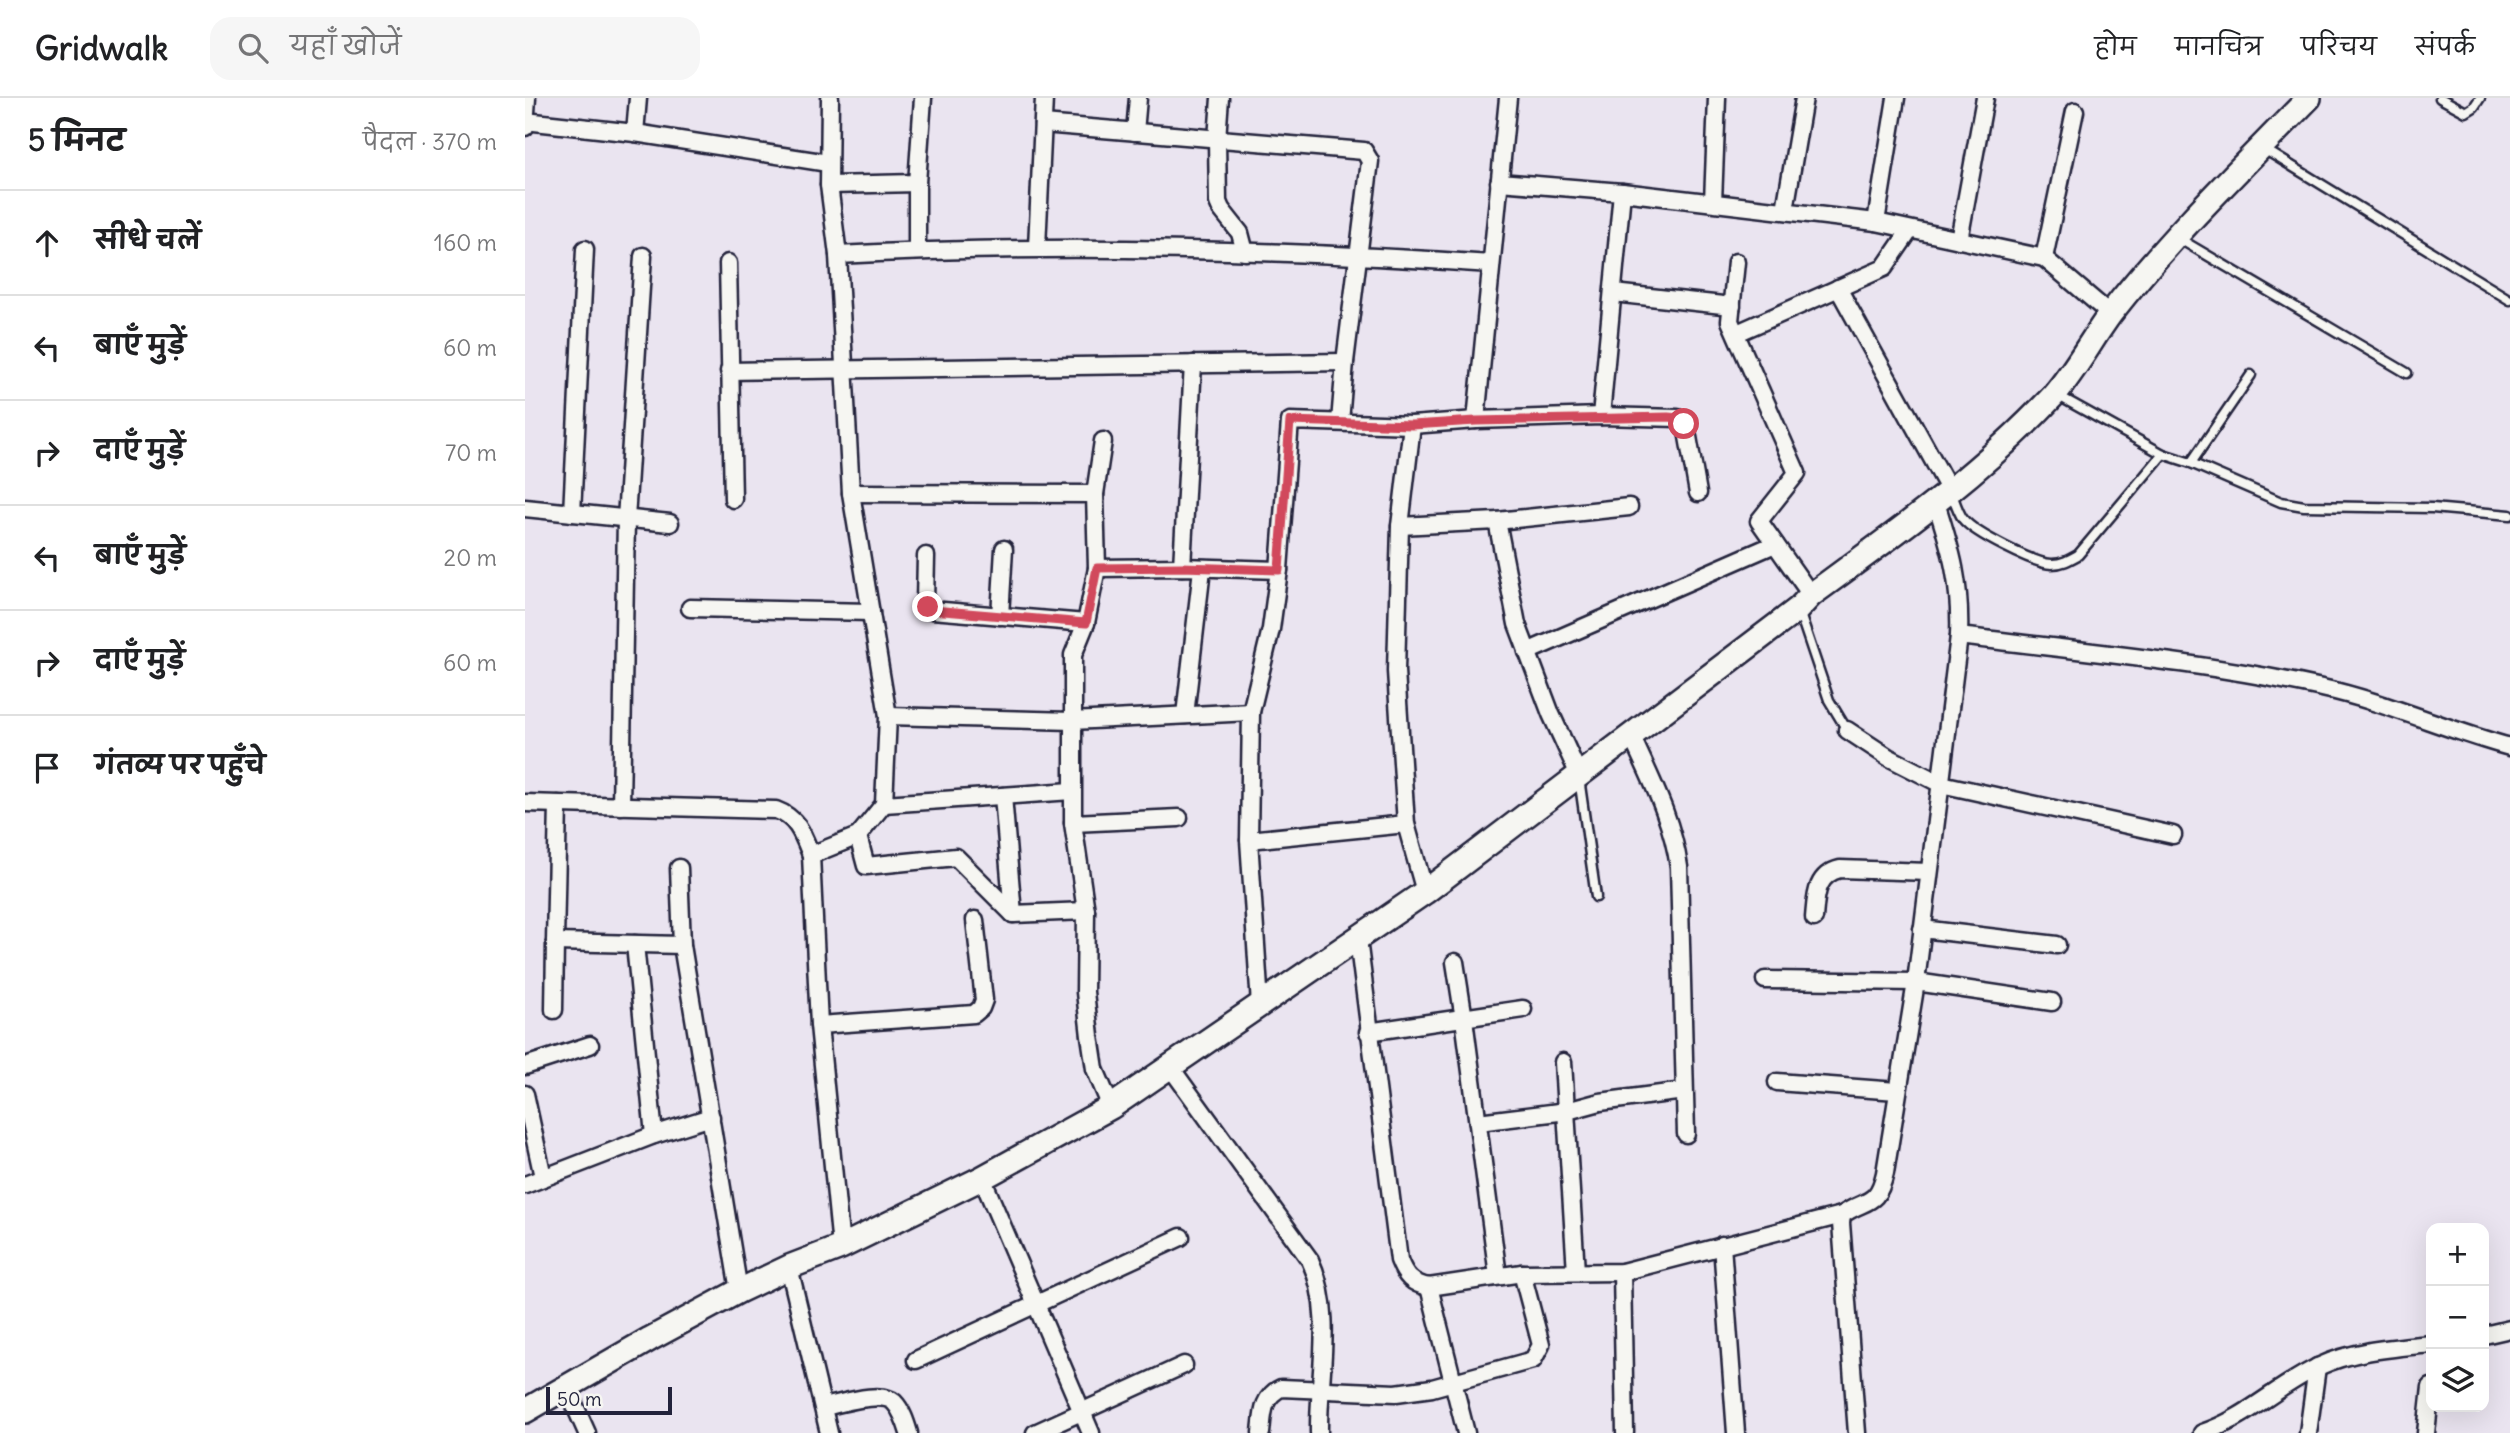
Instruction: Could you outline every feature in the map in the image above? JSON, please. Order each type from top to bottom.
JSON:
[{"type":"street","points":[[525,127],[527,98]]},
{"type":"street","points":[[635,133],[638,98]]},
{"type":"street","points":[[811,855],[858,836],[884,804],[888,716],[851,493],[838,255],[829,185],[830,98]]},
{"type":"street","points":[[917,250],[917,183],[923,98]]},
{"type":"street","points":[[1037,247],[1044,98]]},
{"type":"street","points":[[1135,132],[1138,98]]},
{"type":"street","points":[[1220,98],[1217,139],[1218,202],[1240,233],[1245,252]]},
{"type":"street","points":[[1476,421],[1508,98]]},
{"type":"street","points":[[1713,202],[1717,98]]},
{"type":"street","points":[[1786,210],[1804,98]]},
{"type":"street","points":[[1876,222],[1896,98]]},
{"type":"street","points":[[1959,240],[1985,98]]},
{"type":"street","points":[[525,1411],[739,1291],[789,1267],[841,1247],[982,1178],[1111,1107],[1425,892],[1943,497],[1991,457],[2055,393],[2110,314],[2175,237],[2309,98]]},
{"type":"street","points":[[2044,258],[2075,111]]},
{"type":"street","points":[[525,121],[635,133],[828,163]]},
{"type":"street","points":[[1043,124],[1364,150],[1370,161],[1340,422]]},
{"type":"street","points":[[1499,182],[1622,192],[1876,222],[2044,258],[2110,314]]},
{"type":"street","points":[[829,185],[917,183]]},
{"type":"street","points":[[1601,416],[1622,192]]},
{"type":"street","points":[[1737,332],[1884,268],[1910,230]]},
{"type":"street","points":[[838,255],[1037,247],[1360,255],[1491,264]]},
{"type":"street","points":[[572,513],[585,249]]},
{"type":"street","points":[[621,806],[626,519],[643,256]]},
{"type":"street","points":[[1736,262],[1730,321],[1797,473],[1759,521],[1775,544],[1804,602]]},
{"type":"street","points":[[728,263],[733,499]]},
{"type":"street","points":[[1358,939],[1399,1260],[1409,1280],[1429,1287],[1522,1273],[1622,1272],[1842,1215],[1868,1203],[1876,1196],[1883,1184],[1916,982],[1959,636],[1960,607],[1943,497],[1838,288]]},
{"type":"street","points":[[1613,293],[1732,306]]},
{"type":"street","points":[[729,371],[1345,362]]},
{"type":"street","points":[[1182,567],[1193,364]]},
{"type":"street","points":[[1260,1005],[1249,840],[1251,712],[1271,629],[1279,570],[1290,421],[1412,425],[1601,416],[1678,418],[1687,431],[1698,494]]},
{"type":"street","points":[[1412,425],[1400,526],[1396,671],[1406,824],[1425,892]]},
{"type":"street","points":[[1103,441],[1095,494],[1097,568],[1086,623],[1073,655],[1072,791],[1073,823],[1086,911],[1085,992],[1090,1037],[1095,1069],[1111,1107]]},
{"type":"street","points":[[851,493],[1095,494]]},
{"type":"street","points":[[1400,526],[1497,521],[1629,507]]},
{"type":"street","points":[[525,508],[670,523]]},
{"type":"street","points":[[1497,521],[1517,624],[1561,739],[1579,775]]},
{"type":"street","points":[[1527,652],[1775,544]]},
{"type":"street","points":[[1000,616],[1004,550]]},
{"type":"street","points":[[926,556],[925,602],[932,610],[1086,623]]},
{"type":"street","points":[[1097,568],[1279,570]]},
{"type":"street","points":[[1185,715],[1202,569]]},
{"type":"street","points":[[690,608],[871,612]]},
{"type":"street","points":[[1959,636],[2156,661],[2324,688],[2510,747]]},
{"type":"street","points":[[888,716],[1072,721],[1251,712]]},
{"type":"street","points":[[1847,730],[1888,757],[1941,784],[2173,835]]},
{"type":"street","points":[[1631,735],[1668,814],[1679,867],[1686,1134]]},
{"type":"street","points":[[884,804],[1072,791]]},
{"type":"street","points":[[1003,796],[1013,914]]},
{"type":"street","points":[[525,803],[776,810],[798,824],[811,855],[819,1025],[841,1247]]},
{"type":"street","points":[[554,1010],[558,804]]},
{"type":"street","points":[[1073,823],[1179,818]]},
{"type":"street","points":[[1249,840],[1406,824]]},
{"type":"street","points":[[858,836],[866,866],[956,857],[1013,914],[1086,911]]},
{"type":"street","points":[[679,868],[682,946],[739,1291]]},
{"type":"street","points":[[1814,918],[1817,892],[1821,881],[1829,872],[1840,869],[1929,872]]},
{"type":"street","points":[[819,1025],[974,1014],[981,1009],[984,1000],[975,919]]},
{"type":"street","points":[[1922,929],[2057,946]]},
{"type":"street","points":[[555,942],[682,946]]},
{"type":"street","points":[[635,944],[654,1135]]},
{"type":"street","points":[[1455,962],[1498,1276]]},
{"type":"street","points":[[1765,980],[1916,982],[2052,1002]]},
{"type":"street","points":[[1368,1032],[1523,1009]]},
{"type":"street","points":[[525,1066],[590,1045]]},
{"type":"street","points":[[1563,1062],[1576,1272]]},
{"type":"street","points":[[1171,1068],[1310,1260],[1317,1276],[1323,1299],[1324,1321],[1319,1433]]},
{"type":"street","points":[[1777,1082],[1897,1091]]},
{"type":"street","points":[[1478,1122],[1567,1111],[1600,1102],[1684,1091]]},
{"type":"street","points":[[525,1094],[543,1177]]},
{"type":"street","points":[[525,1185],[654,1135],[711,1117]]},
{"type":"street","points":[[982,1178],[1091,1433]]},
{"type":"street","points":[[1842,1215],[1857,1433]]},
{"type":"street","points":[[916,1360],[1181,1237]]},
{"type":"street","points":[[1722,1245],[1736,1433]]},
{"type":"street","points":[[789,1267],[829,1433]]},
{"type":"street","points":[[1622,1272],[1625,1433]]},
{"type":"street","points":[[1261,1433],[1266,1399],[1281,1388],[1397,1393],[1453,1382],[1533,1360],[1541,1345],[1522,1273]]},
{"type":"street","points":[[1429,1287],[1466,1433]]},
{"type":"street","points":[[2489,1334],[2510,1329]]},
{"type":"street","points":[[2202,1433],[2247,1412],[2317,1367],[2359,1353],[2426,1345]]},
{"type":"street","points":[[1035,1433],[1184,1365]]},
{"type":"street","points":[[2308,1433],[2317,1367]]},
{"type":"street","points":[[566,1386],[587,1433]]},
{"type":"street","points":[[823,1407],[868,1398],[882,1397],[892,1400],[899,1408],[909,1433]]},
{"type":"street","points":[[2426,1433],[2428,1412]]},
{"type":"lane","points":[[2440,98],[2460,111],[2470,111],[2477,102]]},
{"type":"lane","points":[[2261,147],[2510,300]]},
{"type":"lane","points":[[2175,237],[2407,373]]},
{"type":"lane","points":[[2190,463],[2251,375]]},
{"type":"lane","points":[[2055,393],[2164,454],[2281,502],[2304,506],[2432,508],[2510,514]]},
{"type":"lane","points":[[1943,497],[1972,528],[2034,561],[2051,565],[2078,555],[2164,454]]},
{"type":"lane","points":[[1804,602],[1829,700],[1847,730]]},
{"type":"lane","points":[[1579,775],[1595,897]]},
{"type":"route","points":[[928,607],[932,610],[1086,623],[1097,568],[1279,570],[1290,421],[1412,425],[1601,416],[1668,417],[1678,418],[1684,424]]}]
